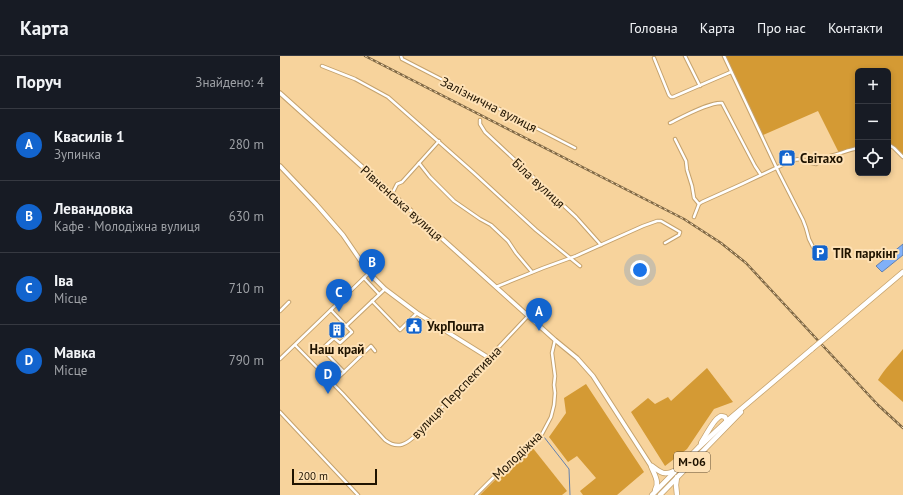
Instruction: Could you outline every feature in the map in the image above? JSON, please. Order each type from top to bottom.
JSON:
[{"type":"highway","name":"М-06","points":[[652,495],[727,421],[903,272]]},
{"type":"highway","name":"М-06","points":[[660,495],[763,391]]},
{"type":"highway","points":[[698,448],[715,421],[721,416],[725,417],[727,421],[725,429]]},
{"type":"highway","points":[[651,466],[666,474],[677,469]]},
{"type":"highway","points":[[651,466],[657,485],[652,495]]},
{"type":"highway","points":[[677,477],[677,495]]},
{"type":"main road","name":"Рівненська вулиця","points":[[280,93],[555,340],[577,358],[593,376],[651,466]]},
{"type":"main road","points":[[280,166],[343,234],[369,273],[385,289],[418,313],[489,358]]},
{"type":"street","points":[[685,56],[700,86]]},
{"type":"street","points":[[724,56],[776,168],[803,220],[809,240],[815,251]]},
{"type":"street","name":"Залізнична вулиця","points":[[402,58],[575,148]]},
{"type":"street","points":[[654,58],[669,95],[673,97],[731,72]]},
{"type":"street","points":[[322,66],[355,79],[388,97],[439,141],[536,230],[580,266]]},
{"type":"street","points":[[670,123],[717,102],[722,103],[761,175]]},
{"type":"street","name":"Біла вулиця","points":[[480,120],[480,124],[484,132],[576,217],[601,245]]},
{"type":"street","points":[[675,139],[686,162],[694,198],[699,204]]},
{"type":"street","points":[[392,194],[397,184],[402,182],[439,141]]},
{"type":"street","points":[[891,146],[903,157]]},
{"type":"street","points":[[694,217],[699,204],[702,202],[793,160],[802,159],[816,164],[830,156],[835,156],[839,153],[855,149]]},
{"type":"street","points":[[419,163],[430,177],[454,201],[491,225],[508,241],[532,272]]},
{"type":"street","points":[[496,287],[570,258],[657,221],[661,221],[680,232],[679,235],[665,243]]},
{"type":"street","points":[[280,359],[369,273]]},
{"type":"street","points":[[364,278],[379,294]]},
{"type":"street","points":[[346,326],[385,289]]},
{"type":"street","points":[[372,301],[400,330],[418,313]]},
{"type":"street","points":[[280,311],[289,302]]},
{"type":"street","points":[[331,310],[352,332],[340,343],[334,338],[322,349],[344,372]]},
{"type":"street","name":"вулиця Перспективна","points":[[295,345],[385,440],[390,444],[396,445],[404,444],[417,434],[529,316]]},
{"type":"street","name":"Молодіжна","points":[[476,495],[542,434],[551,417],[555,393],[555,376],[552,353],[555,340]]},
{"type":"street","points":[[332,383],[371,346],[375,351]]},
{"type":"street","points":[[280,412],[358,495]]},
{"type":"shaded area","points":[[724,56],[903,56],[903,157],[891,147],[891,68],[855,68],[855,149],[839,153],[818,111],[761,136]]},
{"type":"shaded area","points":[[903,349],[903,402],[878,380]]},
{"type":"shaded area","points":[[707,368],[733,402],[714,409],[687,449],[665,466],[631,412],[648,398],[655,404],[668,397],[671,401]]},
{"type":"shaded area","points":[[586,384],[644,472],[617,495],[583,495],[580,491],[596,478],[577,456],[568,462],[549,437],[566,413],[564,398]]},
{"type":"shaded area","points":[[532,447],[567,491],[562,495],[480,495],[495,480]]},
{"type":"water","points":[[903,244],[903,255],[882,272],[876,266]]},
{"type":"waterway","points":[[544,437],[569,469],[570,495]]},
{"type":"railway","points":[[365,56],[684,219],[721,243],[746,263],[878,405],[903,428]]},
{"type":"place","name":"Світахо","points":[[787,158]]},
{"type":"place","name":"TIR паркінг","points":[[820,253]]},
{"type":"place","name":"Левандовка","points":[[372,282]]},
{"type":"place","name":"Іва","points":[[339,312]]},
{"type":"place","name":"УкрПошта","points":[[414,326]]},
{"type":"place","name":"Наш край","points":[[337,330]]},
{"type":"place","name":"Квасилів 1","points":[[539,331]]},
{"type":"place","name":"Мавка","points":[[328,394]]}]
